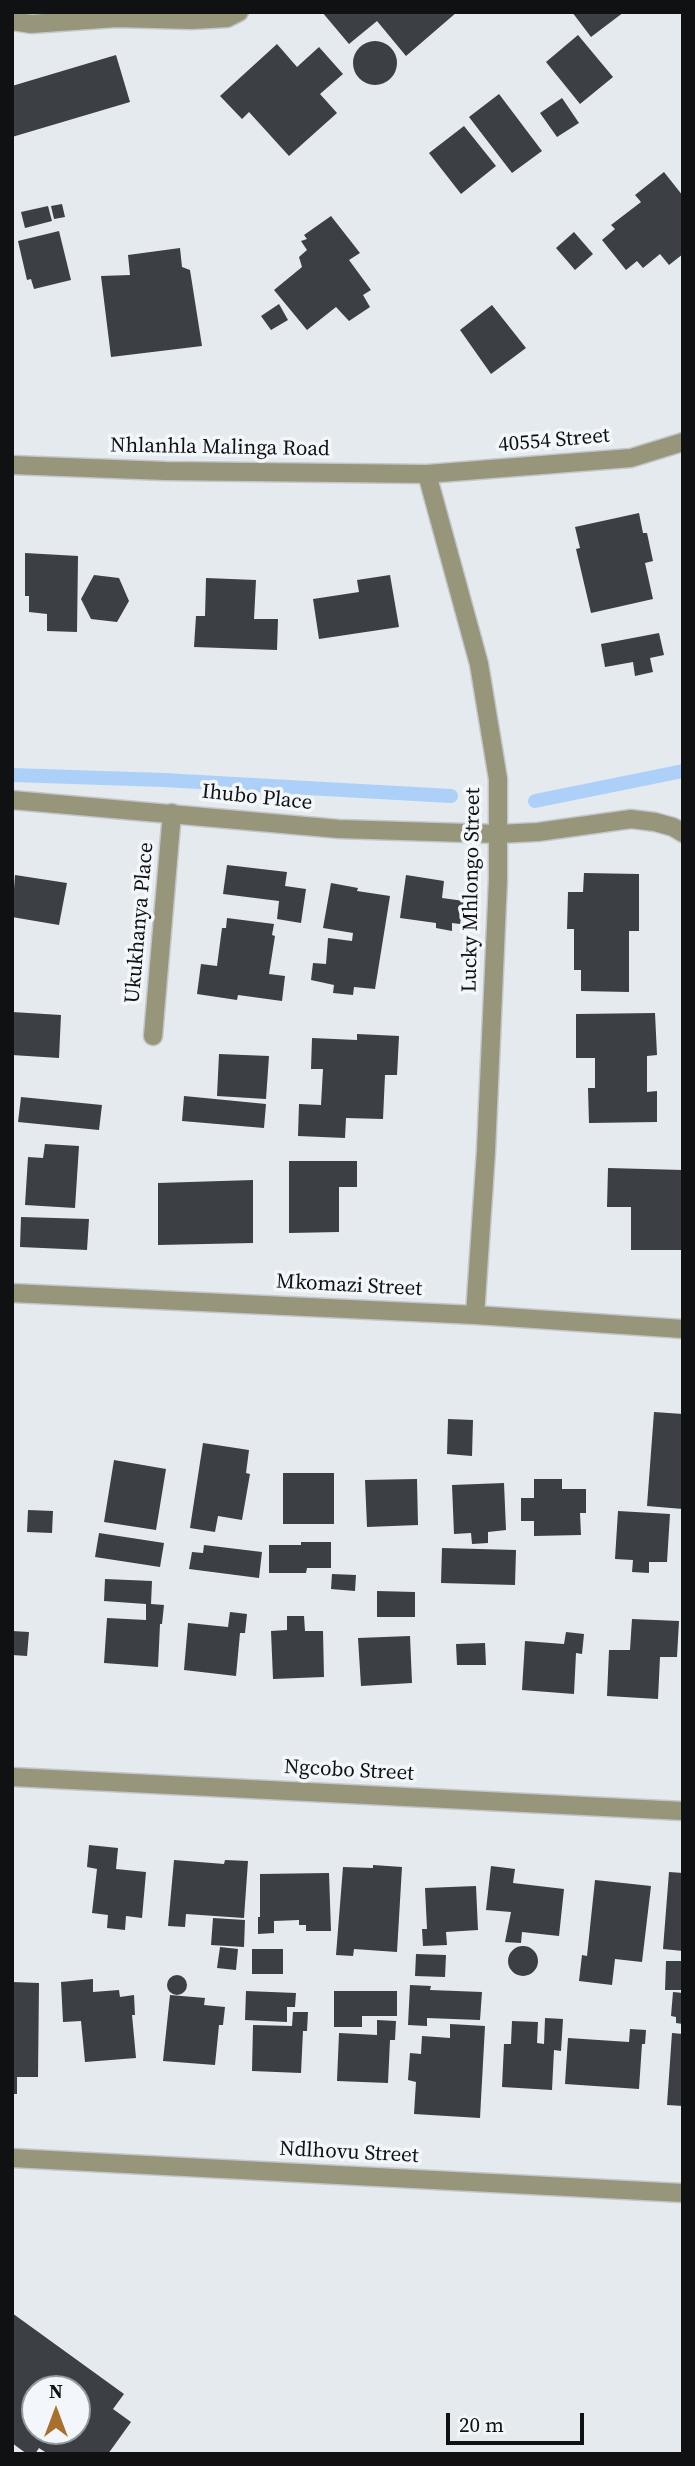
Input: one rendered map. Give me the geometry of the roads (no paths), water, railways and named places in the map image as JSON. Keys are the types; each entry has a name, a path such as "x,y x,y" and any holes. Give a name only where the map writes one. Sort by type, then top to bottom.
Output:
{"street":[{"path":"12,22 31,24 116,18 192,20 227,18 239,12"},
{"name":"40554 Street","path":"427,474 631,458 683,442"},
{"name":"Nhlanhla Malinga Road","path":"12,465 165,471 427,474"},
{"name":"Lucky Mhlongo Street","path":"427,474 479,664 498,779 498,880 486,1151 475,1315"},
{"name":"Ihubo Place","path":"12,800 339,829 498,834 538,832 631,819 655,822 683,833"},
{"name":"Ukukhanya Place","path":"153,1036 172,813"},
{"name":"Mkomazi Street","path":"12,1293 475,1315 683,1329"},
{"name":"Ngcobo Street","path":"12,1777 683,1811"},
{"name":"Ndlhovu Street","path":"12,2158 683,2193"}],"waterway":[{"path":"535,801 683,771"},
{"path":"12,775 164,780 451,796"}]}
